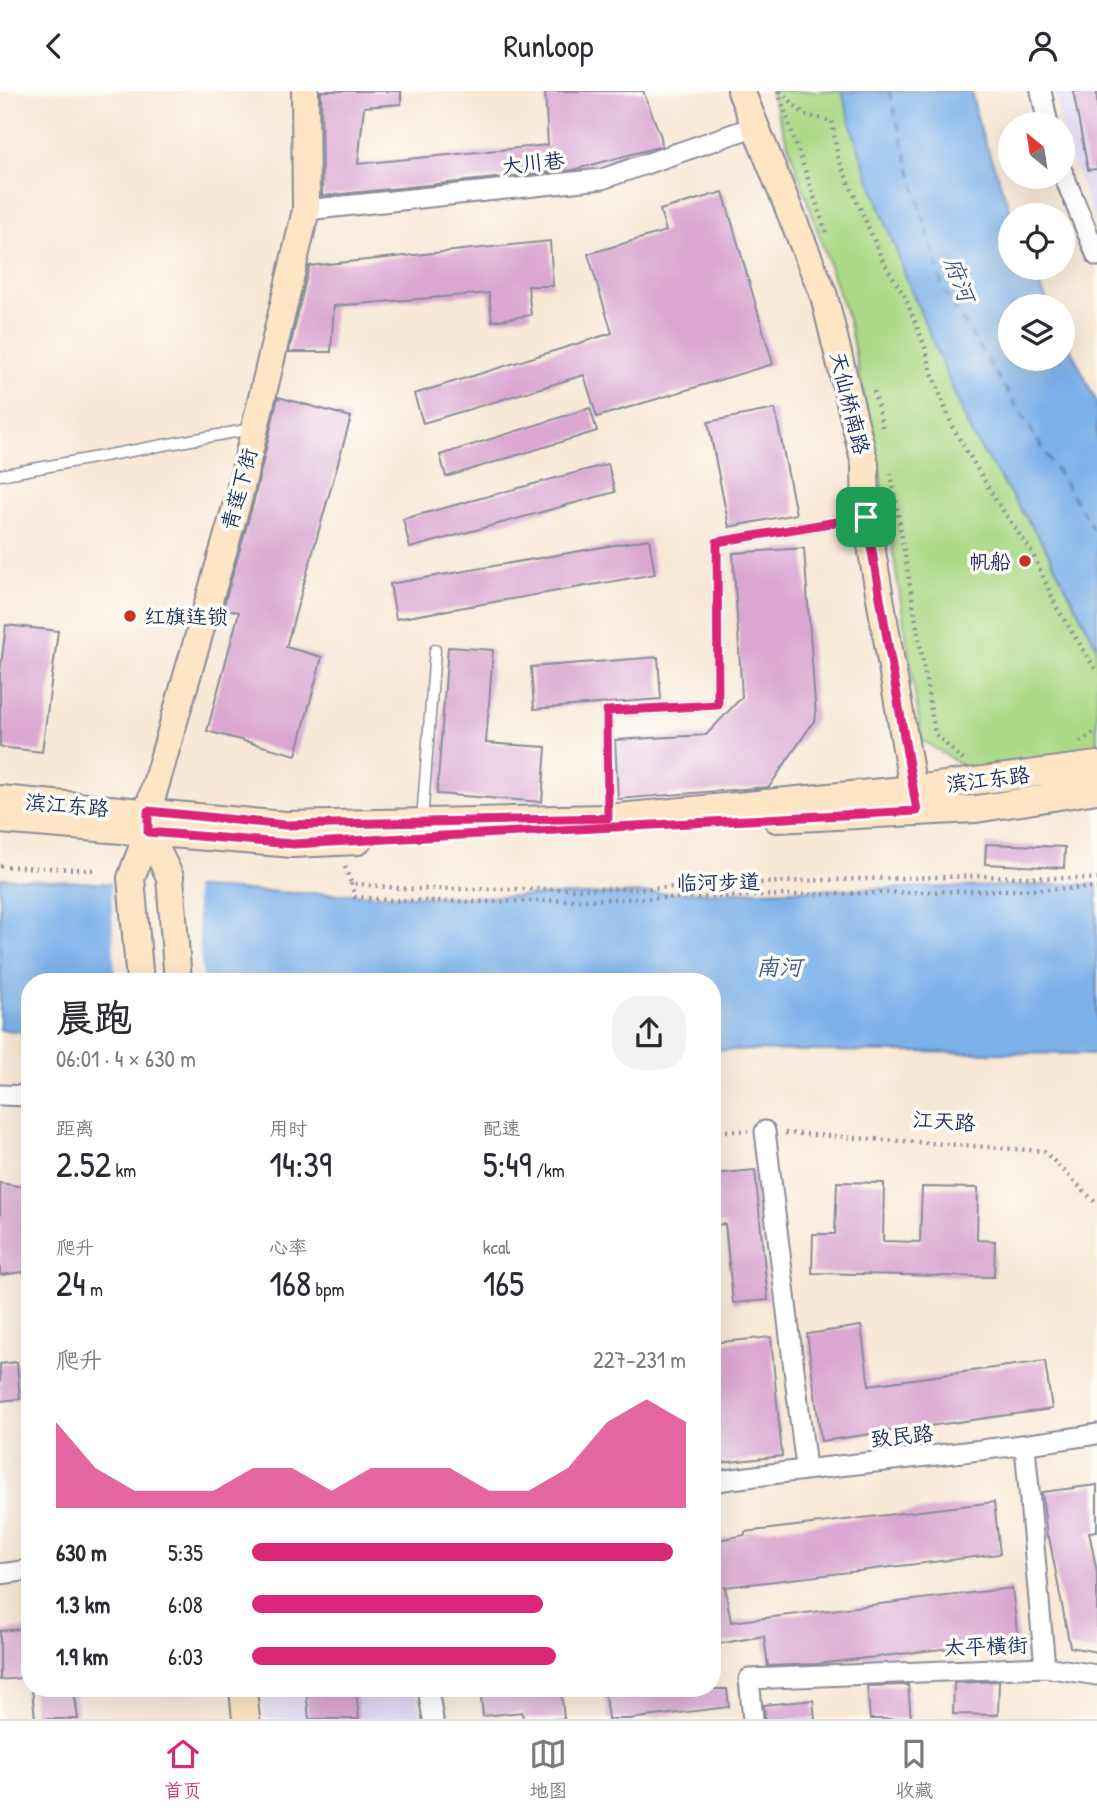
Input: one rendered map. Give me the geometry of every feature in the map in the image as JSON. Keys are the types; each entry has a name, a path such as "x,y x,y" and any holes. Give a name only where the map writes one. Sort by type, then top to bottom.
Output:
{"main road":[{"name":"青莲下街","path":"139,973 131,878 238,500 306,210 305,91"},
{"name":"天仙桥南路","path":"741,91 824,296 865,464 866,517 916,800"},
{"name":"滨江东路","path":"0,799 293,844 916,800 1097,765"},
{"name":"滨江东路","path":"0,820 285,825 422,824 608,818 916,800 976,809 1097,790"},
{"path":"148,821 170,877 177,973"},
{"path":"244,1697 246,1719"}],"street":[{"path":"1041,91 1045,112"},
{"name":"大川巷","path":"306,210 602,179 756,126"},
{"path":"1069,189 1097,256"},
{"path":"0,1095 21,1096"},
{"path":"765,1131 806,1468"},
{"name":"致民路","path":"721,1481 806,1468 1025,1446 1097,1434"},
{"name":"太平横街","path":"753,1719 749,1679 1045,1667 1025,1446"},
{"path":"0,1574 21,1571"},
{"path":"1045,1667 1097,1675"},
{"path":"429,1697 433,1719"}],"lane":[{"path":"0,475 255,429"},
{"path":"608,818 607,711 718,705 717,542 866,517"},
{"path":"422,824 435,650"}],"path":[{"path":"780,91 805,115 832,121 838,158 883,261 905,297 951,426 995,499 1033,554 1057,608 1097,671"},
{"path":"0,866 98,870"},
{"path":"345,867 351,883 407,889 632,889 954,876 1097,879"},
{"name":"临河步道","path":"351,883 355,897 490,902 1097,888"},
{"name":"江天路","path":"721,1131 765,1131 1044,1151 1097,1204"}],"shaded area":[{"path":"1055,91 1097,91 1097,225 1075,169 1075,112 1059,112"},
{"path":"262,1697 417,1697 421,1719 265,1719"}],"green space":[{"path":"770,91 842,91 856,142 907,280 972,435 1044,545 1097,647 1097,756 980,777 922,740 888,519 849,323"}],"water":[{"name":"府河","path":"842,91 971,91 979,125 998,177 998,189 1002,189 1008,203 998,203 998,280 1037,280 1044,294 998,294 998,371 1075,371 1075,358 1097,403 1097,647 1044,545 972,435 907,280 856,142"},
{"name":"南河","path":"0,878 297,893 463,897 1097,884 1097,1054 721,1050 721,973 21,973 21,1031 0,1030"}],"pier":[{"path":"111,881 194,885 202,973 115,973"}],"building":[{"path":"321,91 401,91 401,104 364,107 358,164 548,145 545,91 643,91 662,146 573,170 322,196"},
{"path":"1073,91 1097,91 1097,169 1088,170"},
{"path":"723,192 773,364 597,417 584,375 423,423 414,394 612,333 588,254 666,231 660,210"},
{"path":"550,241 553,286 528,286 531,315 492,321 489,293 334,306 331,352 289,352 309,266"},
{"path":"278,397 351,417 286,647 322,657 296,755 207,731 239,612 223,608 253,504"},
{"path":"590,408 597,431 446,477 440,455"},
{"path":"775,409 796,514 729,527 708,422"},
{"path":"608,464 615,492 410,548 403,519"},
{"path":"649,539 655,574 396,619 390,584"},
{"path":"804,548 816,718 769,787 618,799 615,740 706,735 742,697 733,553"},
{"path":"6,625 58,631 42,752 0,747 0,674"},
{"path":"448,647 493,650 486,743 546,747 542,802 437,794"},
{"path":"658,657 661,699 534,709 531,667"},
{"path":"986,844 1065,847 1064,868 985,864"},
{"path":"755,1170 768,1300 733,1303 725,1224 721,1224 721,1173"},
{"path":"837,1182 884,1183 883,1241 920,1242 922,1187 978,1188 977,1240 995,1241 994,1277 812,1273 813,1234 835,1234"},
{"path":"0,1183 21,1186 21,1272 0,1275"},
{"path":"861,1326 869,1385 1045,1361 1052,1409 821,1441 807,1334"},
{"path":"771,1337 782,1456 721,1463 721,1342"},
{"path":"17,1362 20,1399 0,1401 0,1364"},
{"path":"1097,1485 1097,1531 1089,1532 1097,1572 1097,1652 1070,1647 1047,1537 1042,1492"},
{"path":"994,1502 1000,1554 725,1587 731,1622 1012,1588 1018,1640 817,1664 768,1666 764,1636 721,1643 721,1539 745,1535 745,1532"},
{"path":"21,1629 21,1678 0,1680 0,1631"},
{"path":"999,1681 998,1715 953,1714 954,1683"},
{"path":"908,1685 911,1719 870,1719 867,1686"},
{"path":"721,1689 727,1689 729,1707 608,1719 605,1697 721,1697"},
{"path":"33,1697 75,1697 78,1719 35,1719"},
{"path":"307,1697 357,1697 359,1719 309,1719"},
{"path":"481,1697 562,1697 564,1719 523,1719 522,1712 483,1716"},
{"path":"813,1700 815,1719 765,1719 764,1705"}],"ferry route":[{"path":"889,91 943,289 1097,535"}],"place":[{"name":"帆船","path":"1025,561"},
{"name":"红旗连锁","path":"130,616"}],"route":[{"path":"866,517 917,811 293,844 148,832 148,811 285,825 608,818 607,711 718,705 717,542 866,517"}]}
